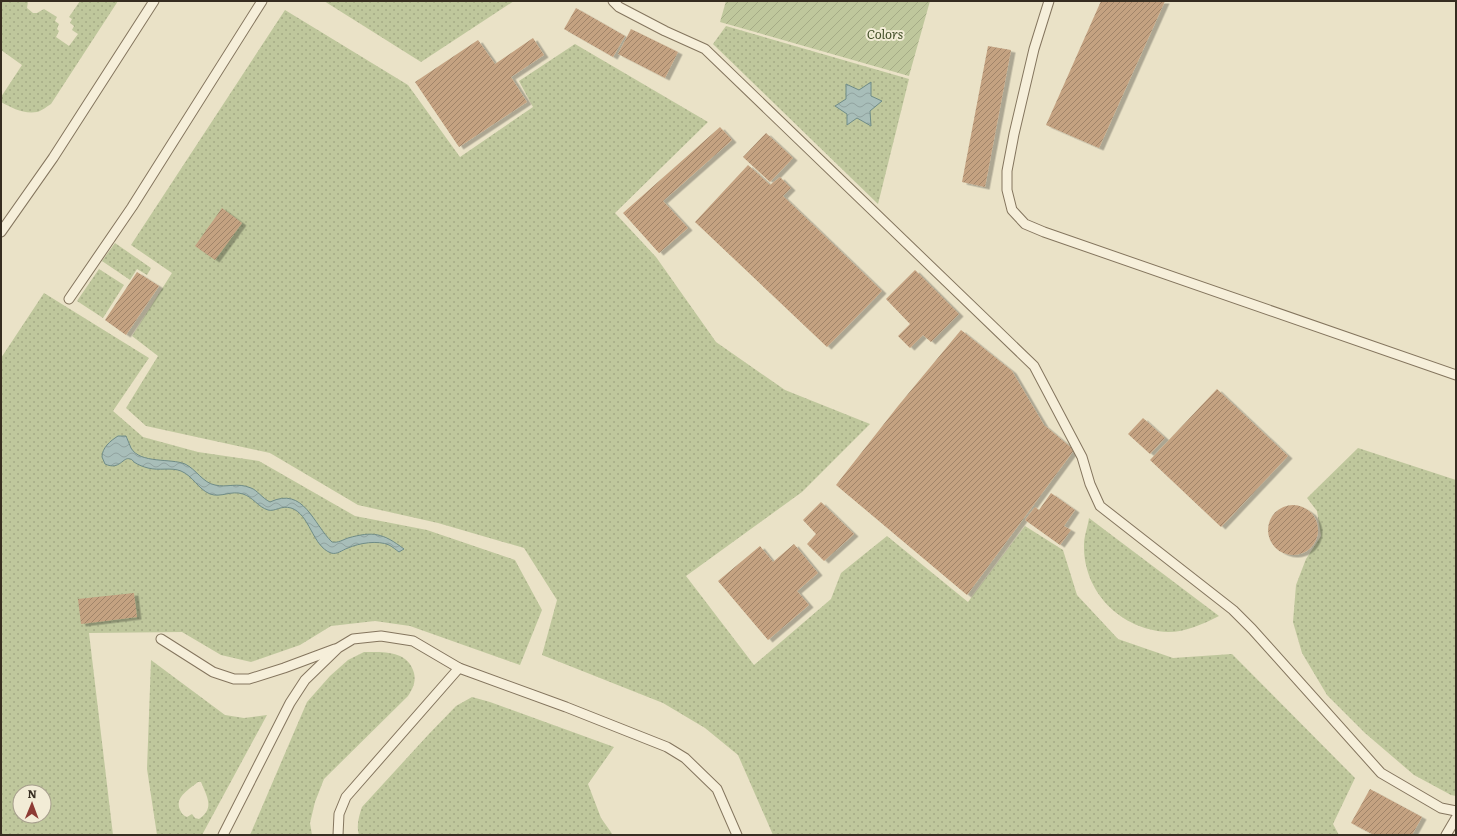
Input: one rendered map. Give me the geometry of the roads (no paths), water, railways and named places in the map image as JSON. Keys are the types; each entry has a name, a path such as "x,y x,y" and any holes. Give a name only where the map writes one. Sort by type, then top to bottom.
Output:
{"lane":[{"path":"1,232 53,158 154,1"},
{"path":"69,299 132,207 262,1"},
{"path":"613,1 619,7 705,50 880,216 1034,366 1082,457 1090,484 1100,506 1232,610 1252,629 1381,773 1440,808 1456,811"},
{"path":"1049,1 1034,49 1007,171 1007,190 1012,210 1025,224 1044,232 1456,375"},
{"path":"161,639 213,672 234,679 249,679 284,668 338,648 353,639 381,636 413,641 459,668 566,707 667,747 685,758 717,789 737,835"},
{"path":"223,835 290,703 305,680 338,648"},
{"path":"338,835 339,814 346,797 459,668"},
{"path":"1446,835 1456,818"}],"water":[{"path":"871,82 871,96 882,101 870,111 871,126 857,118 847,125 847,114 835,106 846,99 846,84 859,90"},
{"path":"118,436 126,436 135,453 148,459 185,464 211,484 219,486 246,486 253,489 270,502 282,498 291,499 300,503 307,509 332,542 339,542 348,538 371,534 384,537 404,549 399,552 385,543 374,542 358,545 337,553 331,553 319,544 303,517 291,508 284,507 268,510 261,507 250,497 239,493 218,495 210,494 181,471 148,468 137,464 131,459 125,460 114,466 105,464 102,457 103,451 109,442"}],"park label":[{"name":"Colors","path":"885,34"}]}
